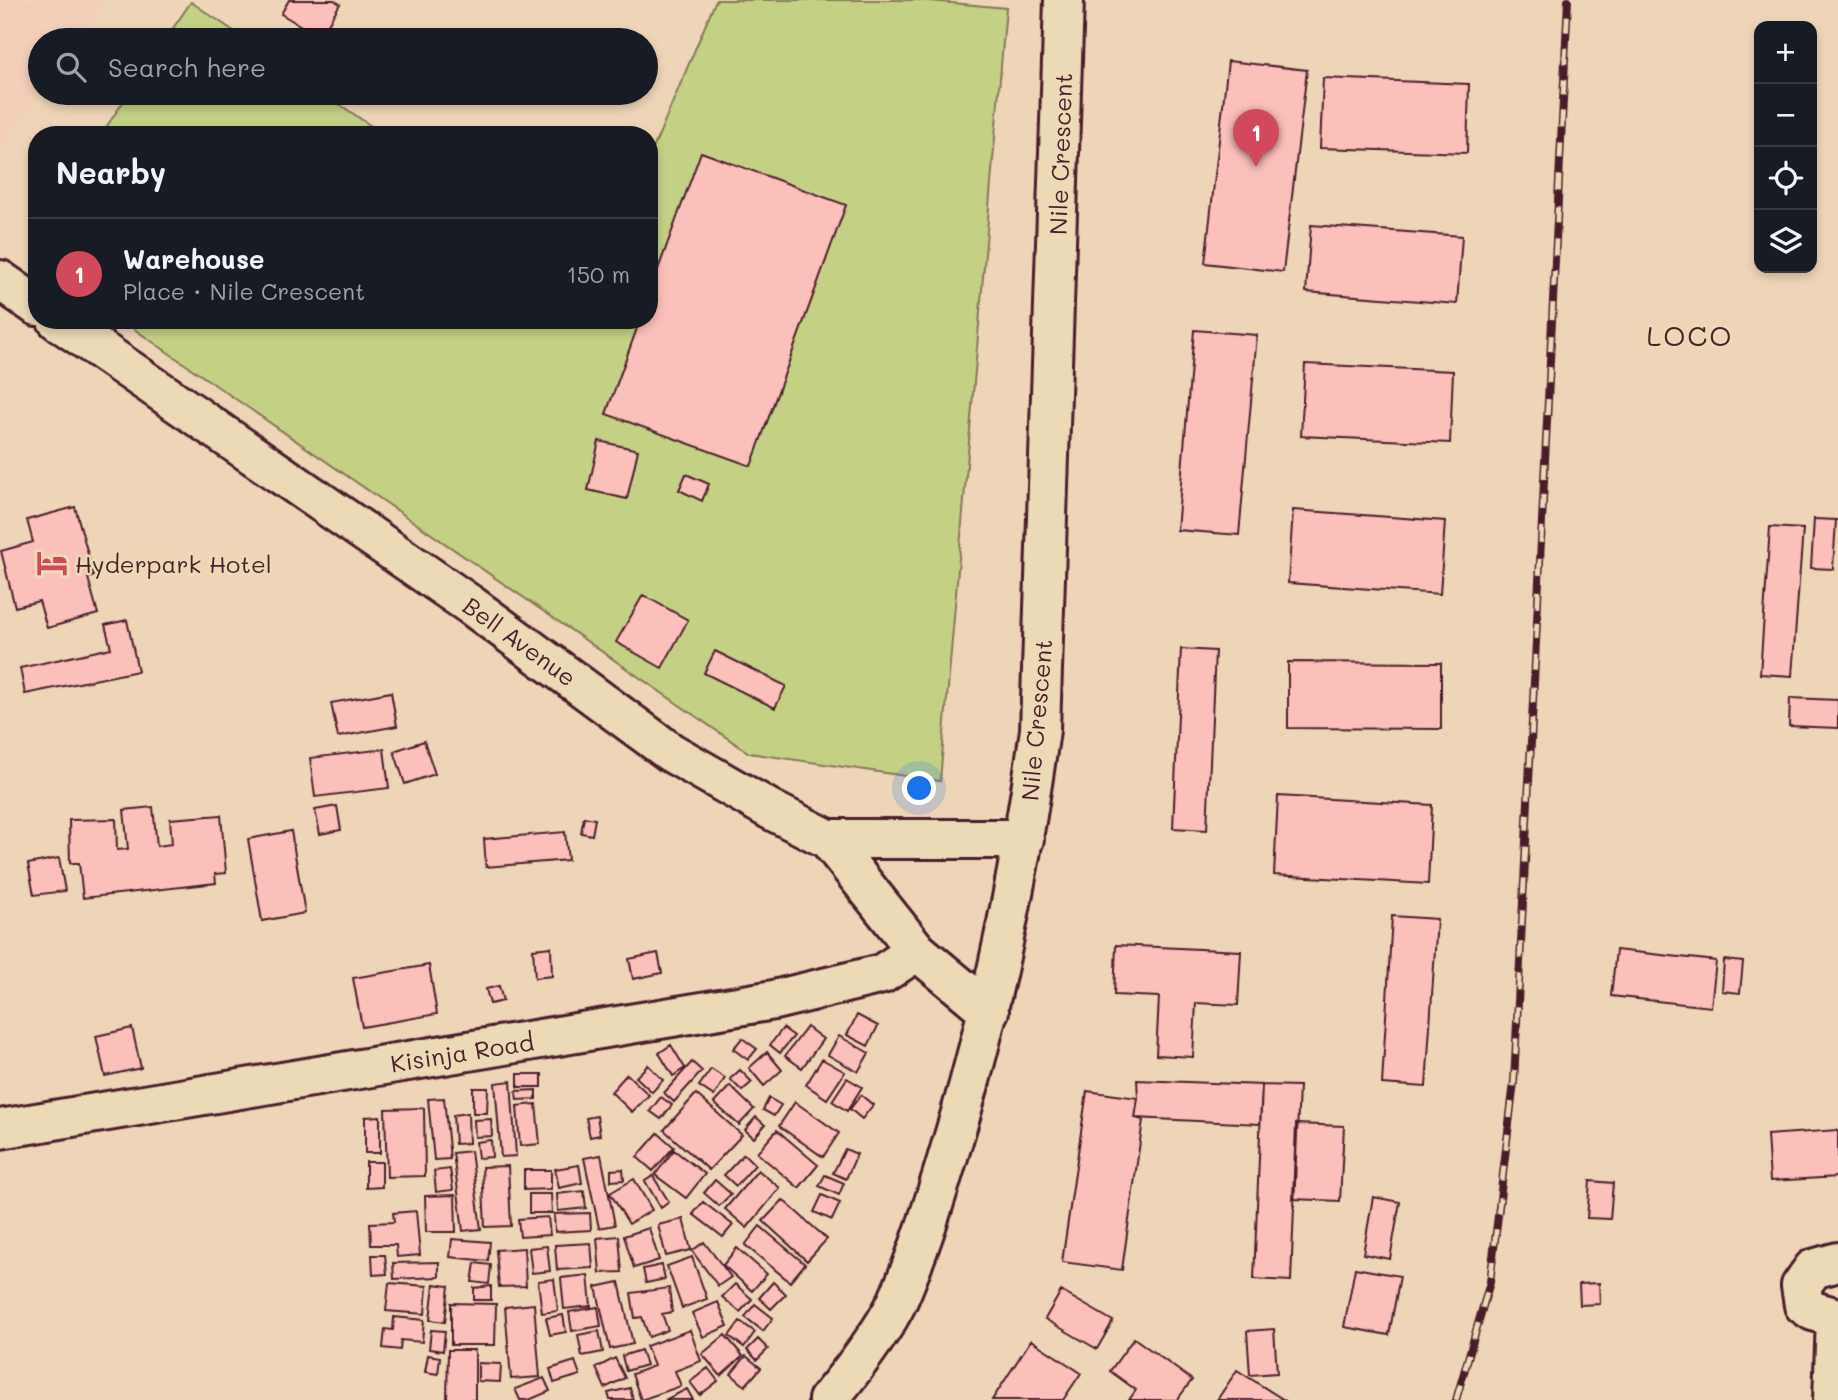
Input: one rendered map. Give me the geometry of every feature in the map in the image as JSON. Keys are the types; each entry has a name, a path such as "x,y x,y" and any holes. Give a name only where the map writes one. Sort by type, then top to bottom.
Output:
{"street":[{"name":"Nile Crescent","path":"828,1400 854,1368 897,1302 932,1210 968,1092 989,1011 1024,839 1041,730 1064,0"},
{"path":"0,280 28,300"},
{"name":"Bell Avenue","path":"70,329 472,606 670,752 771,810 828,839 1024,839"},
{"path":"828,839 917,951 989,1011"},
{"name":"Kisinja Road","path":"0,1129 774,1000 882,974 917,951"},
{"path":"1833,1400 1837,1318 1813,1311 1804,1305 1801,1286 1813,1269 1838,1262"}],"shaded area":[{"path":"0,0 107,0 87,28 28,28 28,105 31,105 0,149"}],"green space":[{"path":"716,0 919,0 1006,8 940,781 749,753 134,329 658,329 658,137"},
{"path":"191,2 229,28 173,28"},
{"path":"121,105 340,105 371,126 107,126"}],"building":[{"path":"289,0 334,0 340,4 325,28 305,28 281,14"},
{"path":"1228,61 1307,70 1283,272 1205,263"},
{"path":"1323,78 1469,84 1467,153 1320,148"},
{"path":"701,152 846,205 751,466 606,414 637,329 658,329 658,269"},
{"path":"1311,225 1462,236 1457,304 1306,292"},
{"path":"1194,330 1257,335 1239,535 1177,530"},
{"path":"1305,364 1453,371 1450,443 1301,436"},
{"path":"599,441 638,450 627,499 588,490"},
{"path":"686,474 709,484 702,501 679,490"},
{"path":"75,507 94,576 88,578 98,614 47,628 39,601 15,607 1,551 33,542 27,520"},
{"path":"1293,510 1445,521 1440,594 1288,583"},
{"path":"1814,519 1836,520 1833,569 1811,568"},
{"path":"1770,527 1803,529 1792,676 1760,674"},
{"path":"643,595 688,620 662,668 616,642"},
{"path":"127,620 138,671 25,694 20,668 111,648 105,625"},
{"path":"1181,649 1215,651 1207,830 1173,828"},
{"path":"715,651 786,686 775,708 704,673"},
{"path":"1288,662 1441,663 1441,729 1288,728"},
{"path":"391,692 397,726 338,737 331,703"},
{"path":"1790,698 1838,700 1838,728 1789,726"},
{"path":"424,741 435,774 405,784 394,751"},
{"path":"384,749 389,788 315,797 310,758"},
{"path":"1278,796 1432,805 1428,884 1274,875"},
{"path":"337,806 341,830 320,834 315,810"},
{"path":"153,807 157,846 172,844 170,819 221,815 226,873 215,874 216,883 83,898 79,863 70,863 69,820 116,819 117,850 128,849 124,810"},
{"path":"584,817 595,819 592,835 581,833"},
{"path":"291,831 305,913 262,921 248,839"},
{"path":"565,832 568,860 486,867 484,839"},
{"path":"59,858 65,891 34,895 28,864"},
{"path":"1392,916 1437,919 1426,1087 1382,1084"},
{"path":"1116,945 1241,951 1238,1005 1196,1003 1193,1057 1156,1055 1159,997 1114,995"},
{"path":"551,947 552,976 535,978 533,949"},
{"path":"1616,950 1716,961 1711,1007 1611,996"},
{"path":"658,953 662,973 633,979 629,959"},
{"path":"1724,960 1743,962 1740,993 1722,991"},
{"path":"429,965 437,1014 362,1027 353,978"},
{"path":"499,986 503,1001 490,1004 486,989"},
{"path":"857,1015 878,1026 868,1046 847,1035"},
{"path":"807,1027 823,1039 802,1068 785,1056"},
{"path":"132,1028 141,1068 105,1076 96,1036"},
{"path":"783,1028 794,1036 780,1053 770,1045"},
{"path":"839,1036 869,1053 858,1072 828,1055"},
{"path":"742,1038 757,1049 748,1060 733,1049"},
{"path":"671,1045 685,1068 673,1076 659,1053"},
{"path":"767,1052 782,1070 764,1086 749,1068"},
{"path":"822,1059 845,1072 827,1099 806,1085"},
{"path":"692,1062 702,1071 674,1102 664,1093"},
{"path":"648,1065 663,1080 652,1092 636,1077"},
{"path":"711,1069 725,1078 714,1096 699,1086"},
{"path":"740,1070 752,1082 742,1091 730,1079"},
{"path":"518,1074 542,1074 542,1087 518,1087"},
{"path":"627,1074 649,1095 632,1112 611,1092"},
{"path":"847,1078 862,1087 847,1111 832,1101"},
{"path":"1137,1080 1262,1085 1260,1124 1135,1118"},
{"path":"511,1081 516,1156 501,1157 495,1083"},
{"path":"1262,1085 1299,1086 1291,1281 1254,1279"},
{"path":"730,1086 754,1109 739,1125 714,1103"},
{"path":"473,1088 488,1088 487,1113 473,1113"},
{"path":"536,1090 536,1099 517,1100 516,1091"},
{"path":"1087,1091 1138,1098 1135,1118 1143,1120 1122,1270 1062,1262"},
{"path":"696,1094 742,1135 709,1170 664,1130"},
{"path":"861,1095 873,1105 862,1119 850,1109"},
{"path":"661,1097 672,1105 661,1119 650,1111"},
{"path":"444,1098 450,1159 434,1160 428,1099"},
{"path":"769,1098 781,1105 774,1116 763,1110"},
{"path":"795,1102 839,1133 823,1157 779,1126"},
{"path":"536,1104 540,1144 520,1146 517,1106"},
{"path":"424,1108 425,1176 387,1177 385,1109"},
{"path":"468,1113 469,1143 455,1144 453,1115"},
{"path":"380,1116 380,1153 365,1153 365,1117"},
{"path":"597,1116 600,1135 590,1137 586,1118"},
{"path":"756,1117 765,1125 754,1138 745,1130"},
{"path":"491,1119 492,1136 475,1137 474,1120"},
{"path":"1296,1124 1344,1126 1340,1201 1293,1199"},
{"path":"777,1130 818,1165 799,1188 757,1153"},
{"path":"1838,1130 1838,1177 1770,1181 1767,1135"},
{"path":"658,1133 674,1147 653,1171 637,1157"},
{"path":"491,1140 492,1157 478,1158 476,1142"},
{"path":"845,1149 857,1154 846,1179 833,1173"},
{"path":"674,1150 705,1174 686,1198 655,1175"},
{"path":"471,1151 481,1229 463,1231 453,1153"},
{"path":"744,1154 755,1165 736,1186 724,1175"},
{"path":"601,1155 615,1225 599,1228 584,1158"},
{"path":"366,1162 382,1162 382,1187 366,1188"},
{"path":"579,1165 582,1183 559,1188 555,1169"},
{"path":"508,1166 511,1226 485,1227 482,1167"},
{"path":"450,1169 453,1190 436,1192 434,1171"},
{"path":"623,1169 624,1180 611,1181 611,1170"},
{"path":"524,1170 551,1170 551,1189 524,1190"},
{"path":"758,1170 780,1188 747,1228 725,1209"},
{"path":"825,1175 844,1183 839,1195 819,1186"},
{"path":"653,1176 669,1202 661,1208 645,1181"},
{"path":"634,1179 652,1210 629,1224 610,1193"},
{"path":"715,1180 731,1194 719,1206 704,1193"},
{"path":"1590,1181 1613,1183 1610,1219 1587,1218"},
{"path":"584,1191 586,1208 558,1211 557,1194"},
{"path":"529,1194 551,1194 552,1213 529,1213"},
{"path":"455,1195 456,1232 426,1232 425,1196"},
{"path":"822,1195 840,1203 832,1220 814,1212"},
{"path":"1373,1197 1400,1202 1390,1259 1363,1254"},
{"path":"783,1200 827,1239 807,1261 763,1221"},
{"path":"703,1202 733,1225 723,1237 693,1214"},
{"path":"416,1211 420,1255 397,1257 396,1245 371,1245 370,1223 394,1222 393,1213"},
{"path":"590,1213 591,1230 555,1232 554,1214"},
{"path":"548,1217 550,1235 520,1237 518,1219"},
{"path":"683,1219 691,1250 666,1256 658,1225"},
{"path":"760,1226 805,1264 790,1282 745,1245"},
{"path":"649,1228 659,1260 634,1268 624,1236"},
{"path":"619,1236 622,1272 600,1273 597,1238"},
{"path":"452,1239 490,1242 488,1261 450,1257"},
{"path":"704,1242 731,1277 718,1286 692,1251"},
{"path":"591,1243 593,1268 557,1270 555,1245"},
{"path":"547,1246 550,1271 532,1273 529,1248"},
{"path":"524,1248 526,1286 499,1287 496,1250"},
{"path":"737,1248 767,1274 752,1291 723,1265"},
{"path":"372,1255 385,1255 387,1274 373,1275"},
{"path":"692,1257 707,1299 682,1308 667,1266"},
{"path":"439,1262 439,1277 394,1279 393,1263"},
{"path":"475,1263 491,1265 489,1284 472,1282"},
{"path":"662,1265 665,1279 646,1283 643,1269"},
{"path":"1355,1268 1400,1276 1389,1335 1344,1327"},
{"path":"588,1275 591,1306 564,1309 561,1278"},
{"path":"554,1279 558,1311 542,1313 538,1281"},
{"path":"619,1282 633,1344 610,1349 596,1287"},
{"path":"773,1282 786,1294 771,1309 759,1298"},
{"path":"389,1283 427,1286 425,1314 386,1311"},
{"path":"1599,1283 1600,1304 1580,1305 1579,1284"},
{"path":"434,1284 449,1286 445,1322 430,1320"},
{"path":"735,1284 752,1299 740,1312 722,1297"},
{"path":"491,1286 491,1300 474,1300 474,1288"},
{"path":"669,1288 672,1312 662,1314 668,1330 649,1337 642,1317 635,1318 631,1293"},
{"path":"1061,1291 1113,1321 1097,1349 1045,1319"},
{"path":"718,1302 728,1326 703,1337 692,1313"},
{"path":"451,1303 496,1304 495,1345 451,1345"},
{"path":"534,1304 540,1377 511,1379 505,1307"},
{"path":"755,1304 773,1318 763,1331 745,1317"},
{"path":"598,1307 601,1326 572,1331 569,1312"},
{"path":"563,1315 566,1332 550,1335 546,1318"},
{"path":"394,1317 424,1320 422,1342 401,1340 400,1350 383,1348 385,1329 393,1330"},
{"path":"740,1321 755,1332 744,1347 729,1336"},
{"path":"1274,1329 1277,1373 1250,1375 1247,1331"},
{"path":"431,1330 445,1331 443,1351 429,1349"},
{"path":"690,1330 701,1361 675,1371 681,1386 641,1400 632,1374 654,1366 646,1346"},
{"path":"599,1331 603,1352 582,1356 578,1335"},
{"path":"725,1335 743,1356 721,1376 702,1354"},
{"path":"1134,1338 1192,1380 1177,1400 1129,1400 1136,1390 1110,1371"},
{"path":"758,1339 768,1349 757,1360 747,1350"},
{"path":"1031,1340 1081,1373 1063,1400 992,1400"},
{"path":"448,1350 475,1350 475,1400 447,1400"},
{"path":"641,1350 646,1365 626,1371 622,1356"},
{"path":"428,1355 440,1357 438,1374 425,1372"},
{"path":"746,1356 761,1368 745,1386 731,1374"},
{"path":"615,1358 625,1378 605,1388 596,1368"},
{"path":"575,1361 580,1375 554,1383 550,1369"},
{"path":"478,1363 501,1364 500,1382 478,1381"},
{"path":"708,1368 718,1381 700,1395 690,1382"},
{"path":"1237,1370 1284,1400 1217,1400"},
{"path":"544,1378 550,1391 529,1400 520,1400 515,1389"},
{"path":"630,1388 633,1400 610,1400 608,1393"},
{"path":"687,1389 693,1400 665,1400"}],"railway":[{"path":"1456,1400 1490,1282 1514,1082 1568,0"}],"place":[{"name":"Warehouse","path":"1256,167"},
{"name":"Hyderpark Hotel","path":"52,563"}],"district":[{"name":"LOCO","path":"1690,335"}]}
